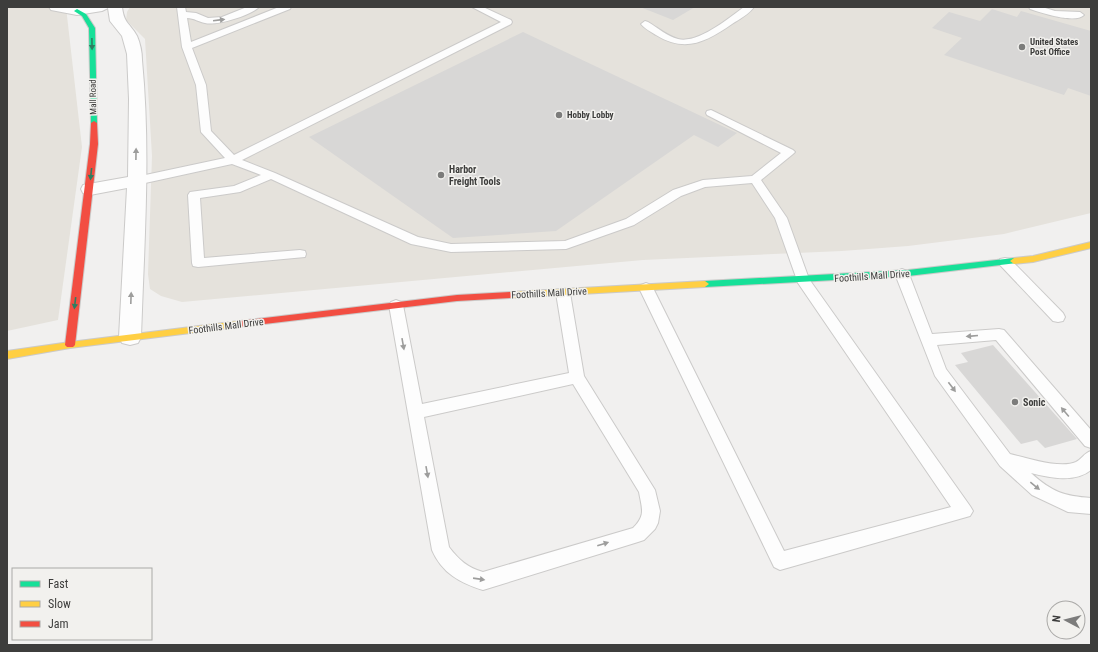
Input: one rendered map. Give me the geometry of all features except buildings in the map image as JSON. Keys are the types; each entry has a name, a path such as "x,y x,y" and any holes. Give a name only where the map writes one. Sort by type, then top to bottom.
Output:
{"main road":[{"name":"Mall Road","path":"70,345 90,189 94,144 92,28 84,15 77,11"},
{"name":"Foothills Mall Drive","path":"7,355 130,337 457,298 902,274 1033,259 1091,244"}],"street":[{"path":"56,7 77,11 102,7"},
{"path":"115,7 117,23 130,37 135,63 137,113 136,181 130,337"},
{"path":"90,189 136,181"}],"lane":[{"path":"255,7 223,20 207,21 181,11 187,48 201,85 206,132 233,160 271,175 415,241 451,248 566,245 630,222 677,193 703,184 755,179 789,152 711,113"},
{"path":"187,48 287,7"},
{"path":"136,181 233,160 508,22 476,7"},
{"path":"644,24 676,41 690,43 725,26 750,7"},
{"path":"1033,7 1054,14 1080,15"},
{"path":"271,175 236,189 194,195 198,263 300,254"},
{"path":"646,288 780,560 964,511 803,280 781,218 755,179"},
{"path":"1005,262 1058,317"},
{"path":"902,274 940,372 1006,460 1038,490 1068,504 1091,506"},
{"path":"396,305 441,550 452,566 466,577 482,581 638,534 649,523 651,511 647,490 577,377 563,293"},
{"path":"930,347 999,334 1090,444"},
{"path":"416,412 577,377"},
{"path":"1006,460 1038,468 1062,471 1082,467 1091,458"}],"shaded area":[{"path":"7,7 66,7 82,147 58,320 7,331"},
{"path":"130,7 1091,7 1091,213 1004,234 908,246 842,251 643,260 182,302 161,296 150,289 148,274 152,156 145,39 126,20 127,12"}],"traffic: fast":[{"path":"77,11 84,15 92,28 94,123"},
{"path":"705,284 908,273 1014,261"}],"traffic: slow":[{"path":"1014,261 1033,259 1091,245"},
{"path":"510,295 705,284"},
{"path":"7,355 70,345 239,324"}],"traffic: jam":[{"path":"70,345 94,144 94,123"},
{"path":"239,324 457,298 510,295"}],"place":[{"name":"United States Post Office","path":"1022,47"},
{"name":"Hobby Lobby","path":"559,115"},
{"name":"Harbor Freight Tools","path":"441,175"},
{"name":"Sonic","path":"1015,402"}]}
